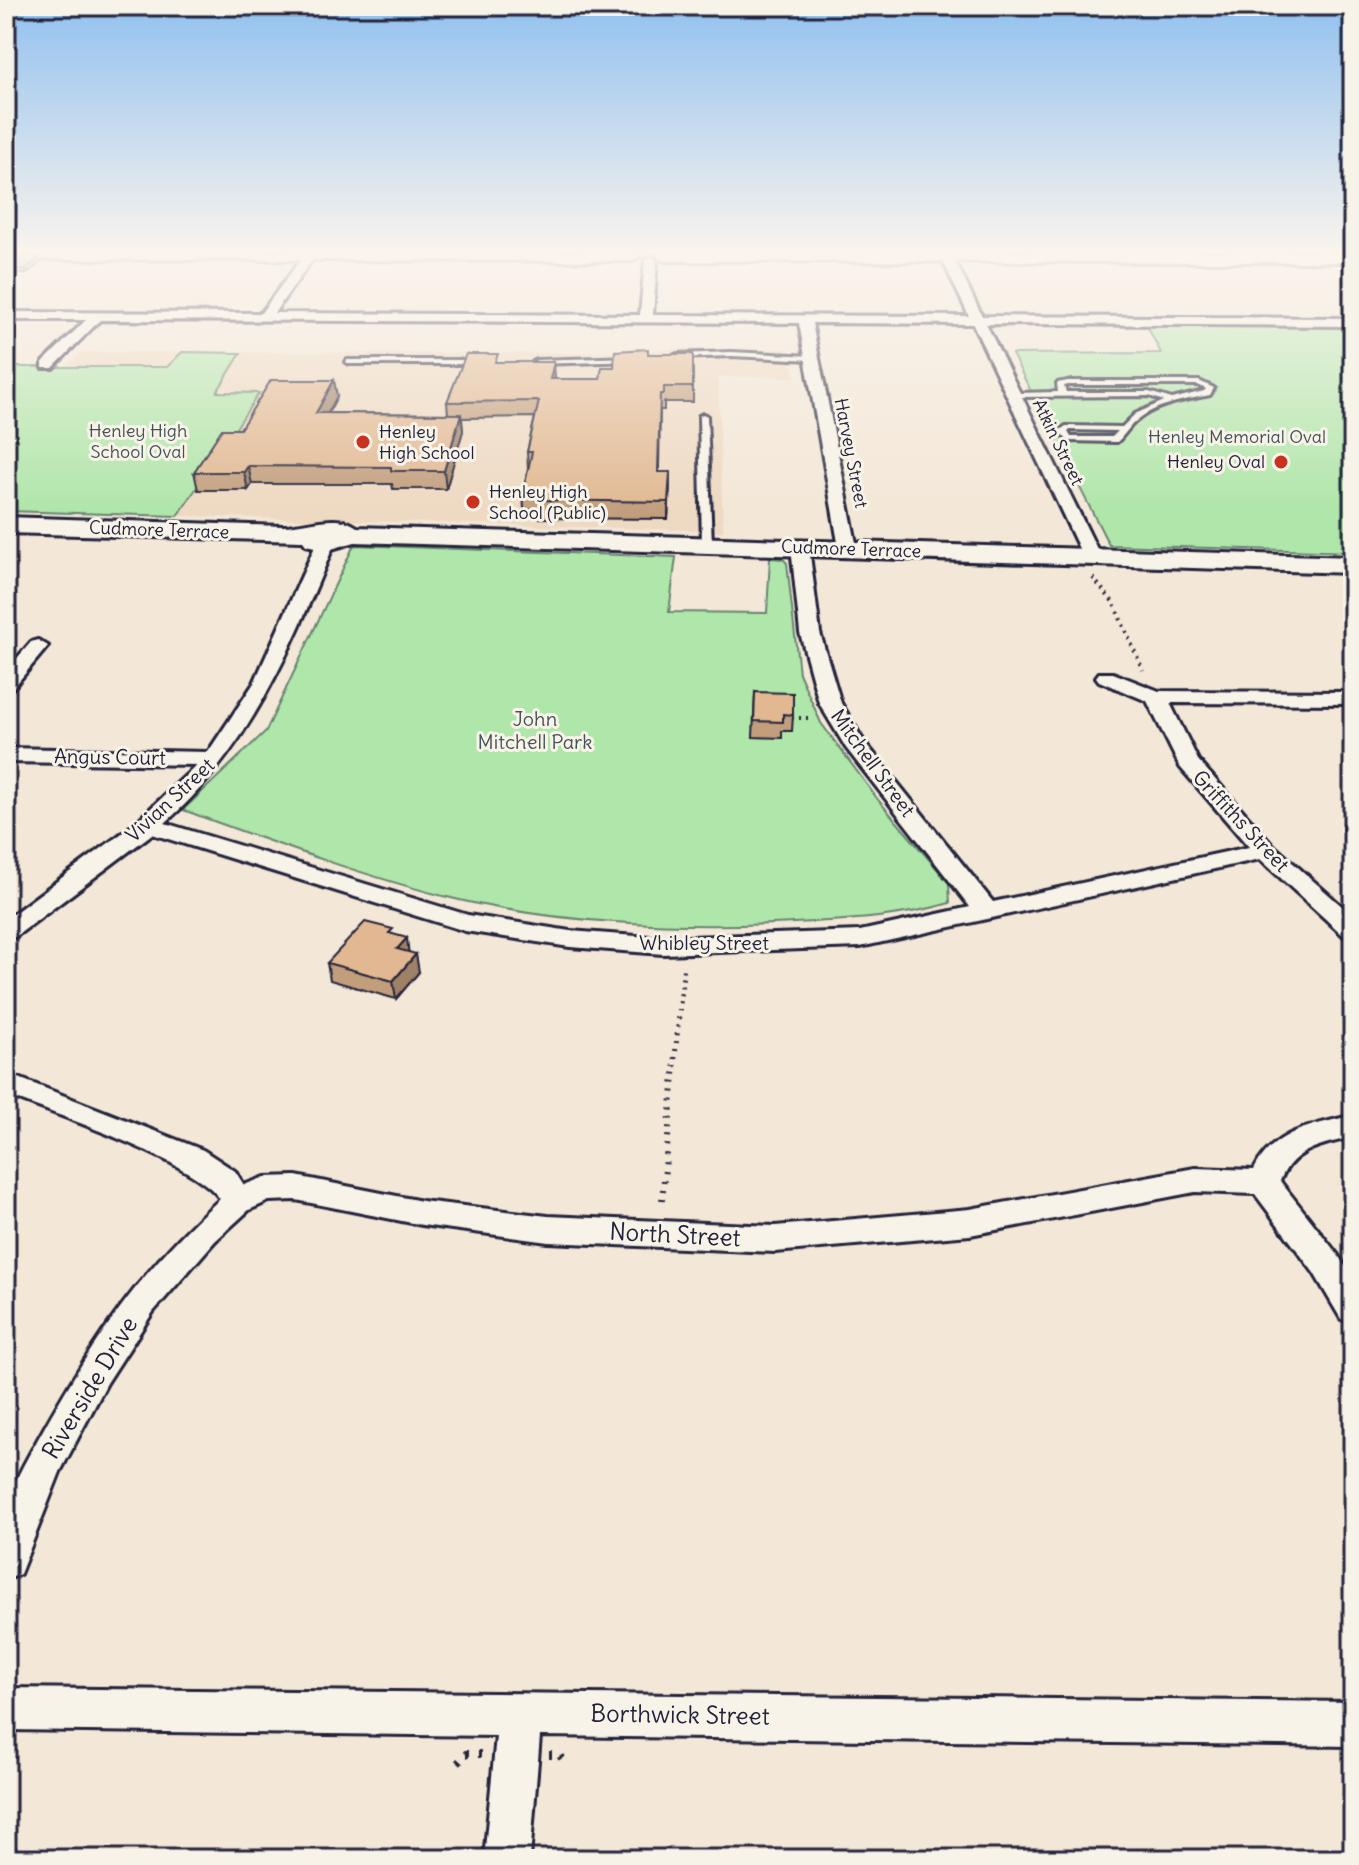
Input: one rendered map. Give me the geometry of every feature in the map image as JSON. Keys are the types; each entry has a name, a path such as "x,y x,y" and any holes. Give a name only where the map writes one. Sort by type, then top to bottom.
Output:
{"street":[{"path":"48,365 74,339"},
{"name":"Harvey Street","path":"809,339 848,548"},
{"name":"Atkin Street","path":"987,339 1092,557"},
{"name":"Cudmore Terrace","path":"6,525 1353,565"},
{"name":"Vivian Street","path":"6,931 148,825 215,759 262,689 329,536"},
{"name":"Mitchell Street","path":"800,547 810,633 830,703 854,743 987,911"},
{"path":"6,684 38,646"},
{"path":"1106,677 1156,697 1353,698"},
{"name":"Griffiths Street","path":"1156,697 1188,762 1265,851 1353,930"},
{"name":"Angus Court","path":"6,755 215,759"},
{"name":"Whibley Street","path":"148,825 465,923 570,939 717,946 860,939 1265,851"},
{"path":"6,1083 192,1158 224,1179 238,1201"},
{"path":"1353,1126 1286,1146 1270,1162 1264,1183 1326,1264 1353,1309"},
{"name":"North Street","path":"238,1201 265,1189 296,1188 422,1213 548,1229 775,1239 970,1222 1195,1180 1264,1183"},
{"name":"Riverside Drive","path":"6,1561 43,1466 94,1372 141,1302 204,1232 238,1201"},
{"name":"Borthwick Street","path":"6,1709 1353,1724"},
{"path":"507,1859 520,1713"}],"lane":[{"path":"669,356 731,354 812,358"},
{"path":"521,362 643,358"},
{"path":"350,362 490,362"},
{"path":"1063,395 1060,385 1068,383 1199,383 1210,388 1207,393 1147,410 1130,421 1124,429 1114,440 1068,439 1063,431 1069,428 1124,429"},
{"path":"1014,395 1149,394 1172,401"},
{"path":"703,416 707,544"}],"path":[{"path":"1092,557 1086,569 1113,602 1156,697"},
{"path":"792,718 815,718 810,705"},
{"path":"662,1200 684,963"}],"shaded area":[{"name":"Henley High School","path":"790,349 795,377 718,377 723,531 6,511 6,367 65,367 81,352 574,353"}],"green space":[{"name":"Henley Memorial Oval","path":"1154,339 1353,339 1353,552 1109,545 1012,354 1161,353"},
{"name":"Henley High School Oval","path":"182,352 241,353 217,392 259,393 178,516 6,511 6,367 167,367"},
{"name":"John Mitchell Park","path":"354,545 676,557 669,612 767,613 770,558 783,559 787,563 799,673 821,723 879,801 949,883 950,903 892,915 752,925 618,922 528,913 410,887 183,810 266,731"}],"building":[{"path":"648,349 648,354 693,354 693,387 664,387 664,394 660,394 658,472 670,472 668,502 536,500 538,492 523,492 532,452 527,452 539,401 447,402 466,354 498,354 495,362 554,362 550,379 600,379 602,367 614,367 615,351"},
{"path":"271,380 334,380 316,413 461,414 444,471 391,471 391,467 248,466 244,472 194,472 222,429 240,429"},
{"path":"755,692 793,693 793,715 783,714 783,722 754,721"},
{"path":"365,922 393,929 389,933 407,938 397,949 416,954 393,981 327,963"}],"place":[{"name":"Henley High School","path":"363,442"},
{"name":"Henley Oval","path":"1281,462"},
{"name":"Henley High School (Public)","path":"473,502"}]}
